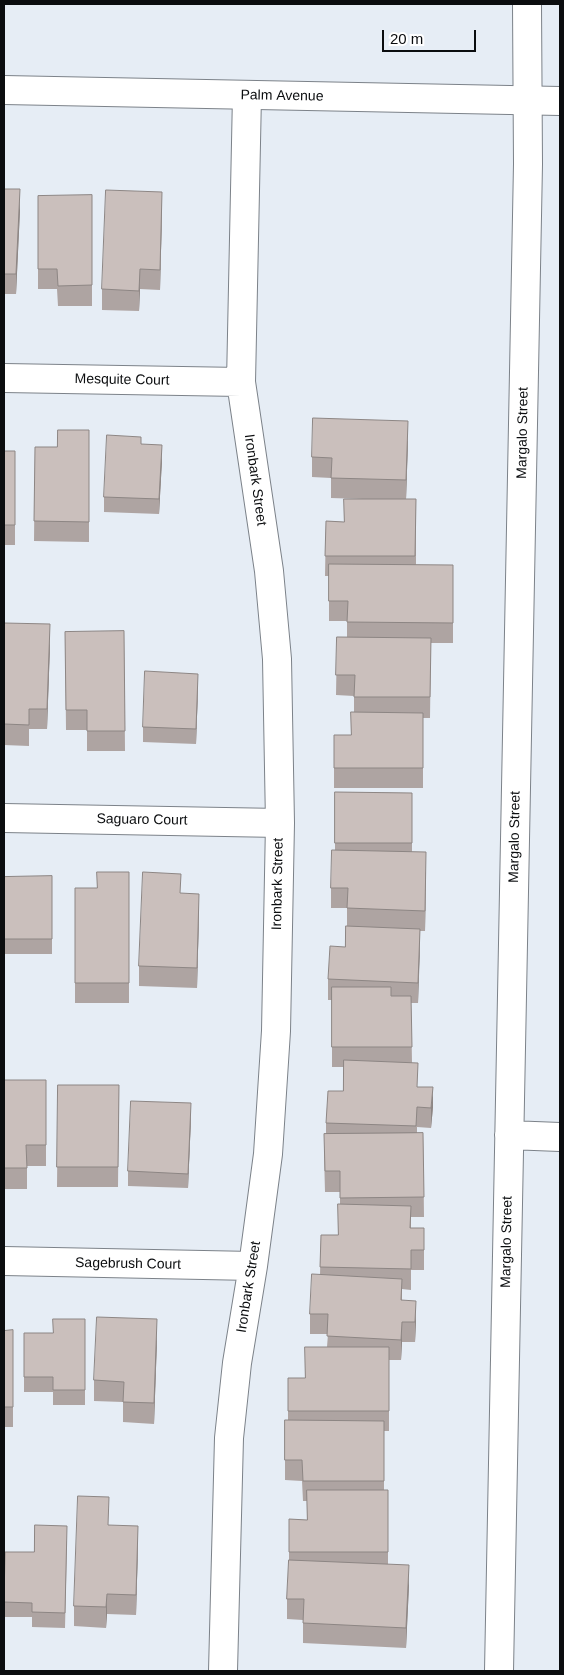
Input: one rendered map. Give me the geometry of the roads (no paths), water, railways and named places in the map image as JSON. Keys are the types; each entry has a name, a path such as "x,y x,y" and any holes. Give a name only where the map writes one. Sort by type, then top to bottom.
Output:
{"street":[{"name":"Margalo Street","path":"499,1671 528,174 527,4"},
{"name":"Palm Avenue","path":"4,90 560,100"},
{"name":"Ironbark Street","path":"223,1671 229,1438 237,1363 268,1154 276,1031 280,823 277,659 269,571 241,382 247,95"},
{"name":"Mesquite Court","path":"4,378 241,382"},
{"name":"Saguaro Court","path":"4,818 280,823"},
{"path":"509,1135 560,1137"},
{"name":"Sagebrush Court","path":"4,1262 252,1266"}]}
